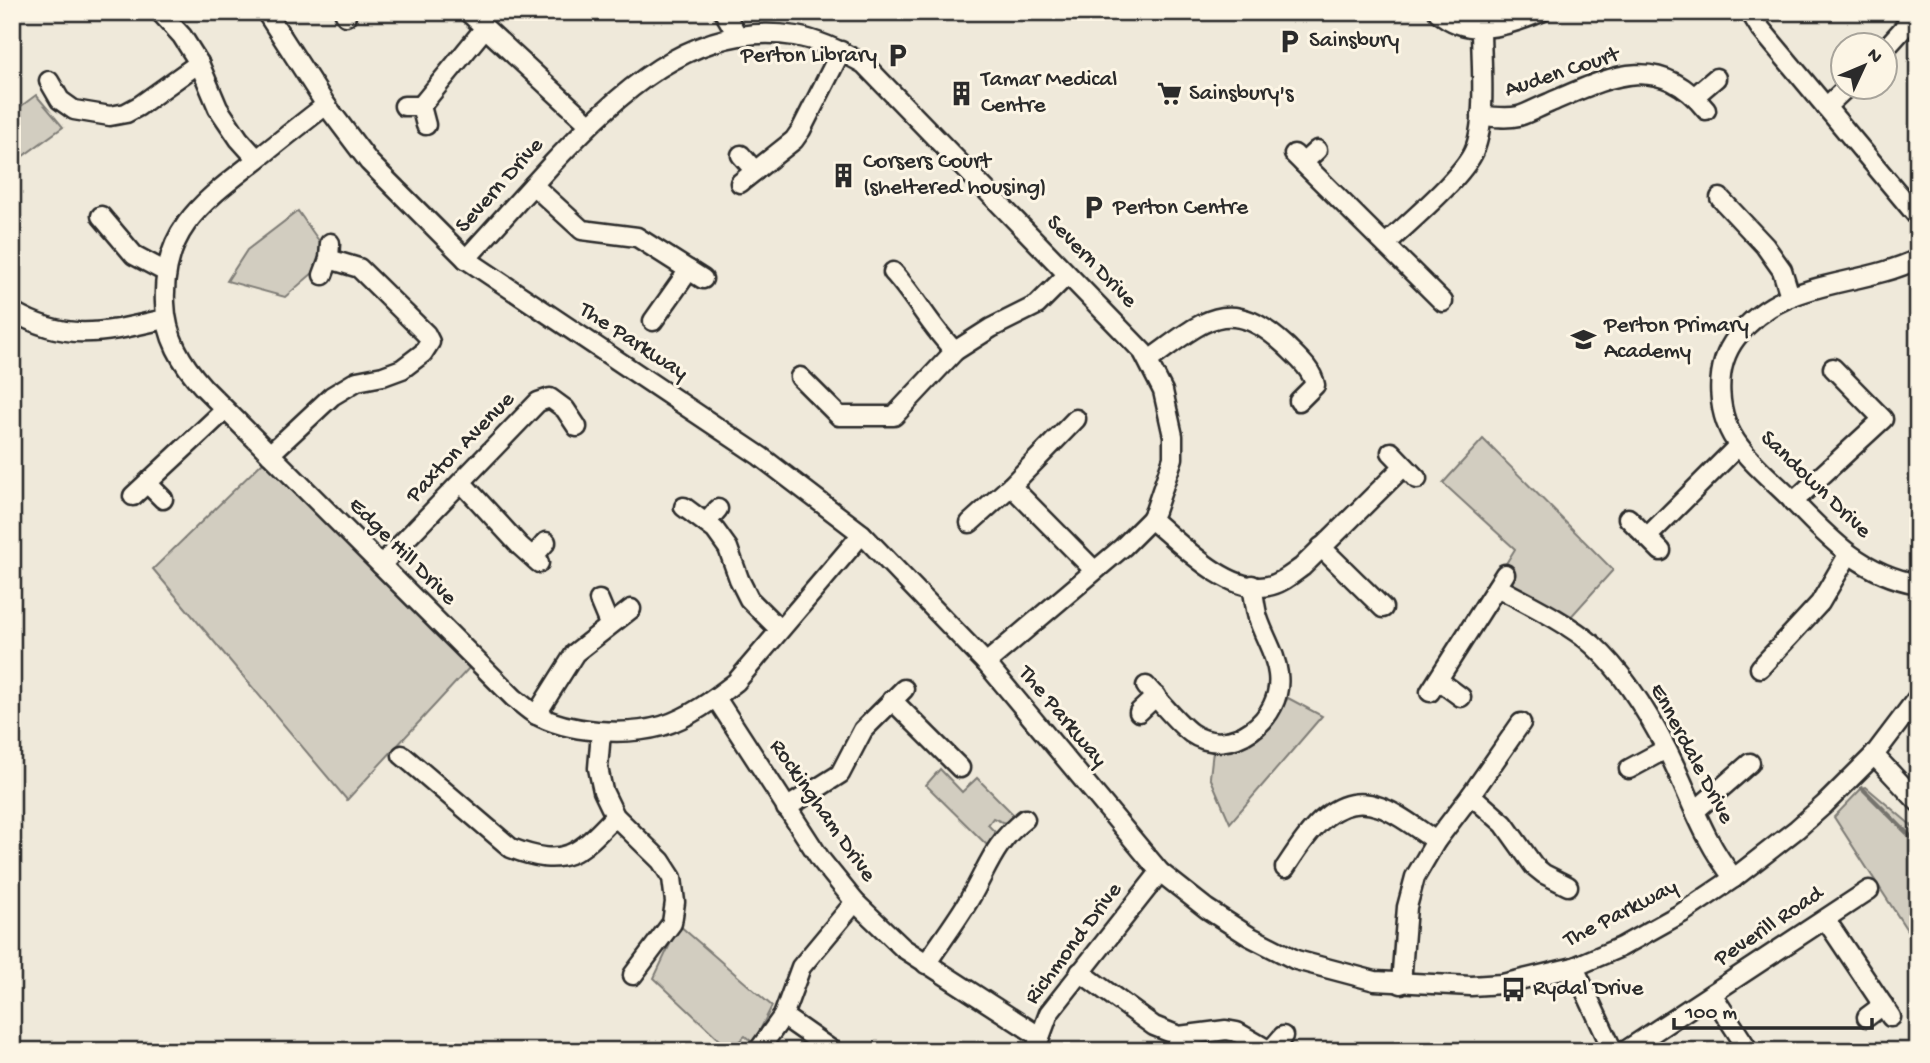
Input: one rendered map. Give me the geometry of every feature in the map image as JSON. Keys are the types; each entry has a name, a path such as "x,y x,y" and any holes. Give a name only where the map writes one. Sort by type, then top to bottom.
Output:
{"street":[{"path":"160,12 182,36 199,63 218,108 239,139 257,159"},
{"name":"The Parkway","path":"266,12 326,105 369,162 466,259 667,393 804,488 863,534 986,663 1160,872 1207,909 1275,951 1296,960 1349,976 1401,984 1471,986 1502,984 1574,967 1621,947 1664,924 1734,878 1816,813 1874,755 1918,697"},
{"path":"468,12 589,124"},
{"path":"724,12 737,35"},
{"path":"1438,12 1461,26 1481,28 1506,27 1541,12"},
{"path":"1750,12 1918,216"},
{"path":"1898,35 1914,12"},
{"path":"1386,244 1468,162 1475,149 1481,115 1481,28"},
{"path":"426,125 412,106 484,29"},
{"name":"Severn Drive","path":"466,259 589,124 628,89 658,67 704,44 737,35 798,36 841,51 864,64 1126,333 1149,360 1163,391 1173,436 1172,458 1167,478 1151,519 1123,547 986,663"},
{"path":"740,183 802,130 841,51"},
{"path":"49,81 60,100 74,110 110,116 126,113 139,106 199,63"},
{"name":"Auden Court","path":"1481,115 1499,118 1518,116 1620,76 1647,74 1672,80 1700,103 1716,78"},
{"path":"1826,107 1831,102"},
{"name":"Edge Hill Drive","path":"326,105 204,201 182,228 173,246 166,272 165,319 177,353 187,369 514,698 536,715 553,722 601,732 643,730 664,725 716,698 736,682 863,534"},
{"path":"1317,150 1299,158 1386,244 1435,283 1443,302"},
{"path":"741,155 755,171"},
{"path":"533,185 582,230 637,237 696,275 653,312"},
{"path":"1720,198 1783,270 1790,296"},
{"path":"101,216 134,255 166,272"},
{"path":"270,454 332,396 357,381 402,369 424,353 430,342 426,334 359,268 327,259"},
{"name":"Sandown Drive","path":"1918,259 1880,274 1822,285 1790,296 1751,322 1735,339 1724,363 1720,388 1724,416 1738,446 1793,502 1848,555 1871,568 1918,584"},
{"path":"893,272 909,290 941,338 955,351"},
{"path":"800,377 839,416 894,416 955,351 991,328 1037,305 1068,275"},
{"path":"12,310 26,319 69,332 106,333 165,319"},
{"path":"1149,360 1210,319 1223,316 1247,319 1267,329 1310,372 1315,385 1299,401"},
{"path":"1793,502 1884,419 1833,368"},
{"name":"Paxton Avenue","path":"381,565 538,402 550,398 565,409 579,430"},
{"path":"133,496 226,410"},
{"path":"970,523 1011,486 1076,419"},
{"path":"1647,537 1738,446"},
{"path":"1151,519 1208,568 1237,582 1267,587 1286,579 1302,567 1410,473 1391,452"},
{"path":"463,482 536,560 546,542"},
{"path":"148,484 163,499"},
{"path":"1011,486 1094,570"},
{"path":"684,507 715,530 728,548 749,599 779,629"},
{"path":"706,523 718,509"},
{"path":"1628,518 1661,551"},
{"path":"1321,548 1373,604"},
{"path":"1760,668 1813,612 1848,555"},
{"name":"Ennerdale Drive","path":"1461,696 1434,686 1501,580 1591,643 1605,657 1631,691 1666,749 1702,829 1734,878"},
{"path":"1139,712 1151,691 1192,733 1213,742 1243,735 1257,727 1277,700 1279,674 1258,618 1252,585"},
{"path":"598,600 609,624"},
{"path":"536,715 575,653 631,608"},
{"path":"786,808 840,774 863,730 898,694 960,768"},
{"name":"Rockingham Drive","path":"716,698 821,860 855,902 903,948 1037,1043"},
{"path":"1401,984 1408,897 1415,877 1436,841 1521,723"},
{"path":"601,732 598,768 603,791 615,817 661,861 672,878 675,902 672,923 642,950 634,975"},
{"path":"1629,769 1666,749"},
{"path":"1874,755 1918,802"},
{"path":"413,756 511,848 527,854 551,857 569,856 579,852 615,817"},
{"path":"1695,811 1750,763"},
{"path":"1471,795 1504,824 1534,866 1568,886"},
{"path":"1285,868 1311,829 1340,806 1367,803 1383,808 1436,841"},
{"path":"926,964 969,900 990,858 1000,829 1025,819"},
{"name":"Richmond Drive","path":"1037,1043 1049,1013 1160,872"},
{"name":"Peverill Road","path":"1625,1051 1869,890"},
{"path":"758,1051 783,1016 801,967 855,902"},
{"path":"1826,919 1887,1011 1867,1017"},
{"path":"1574,967 1613,1051"},
{"path":"1080,972 1177,1043 1227,1030 1251,1039 1270,1051 1283,1036"},
{"path":"1713,995 1749,1051"},
{"path":"783,1016 833,1051"}],"shaded area":[{"path":"36,95 63,127 12,164 12,113"},
{"path":"298,211 324,248 313,273 285,297 227,281 247,250"},
{"path":"1483,439 1613,570 1568,620 1510,582 1502,570 1515,549 1443,483"},
{"path":"265,460 470,667 347,800 153,569"},
{"path":"1288,698 1322,716 1230,823 1210,777 1213,751 1258,735"},
{"path":"940,769 962,792 977,778 1015,816 1008,823 993,818 988,825 995,832 997,839 989,847 926,785"},
{"path":"1866,787 1918,831 1918,947 1834,817"},
{"path":"679,925 772,1006 752,1042 745,1036 736,1044 723,1043 654,978"}],"waterway":[{"path":"1862,788 1918,844"}],"place":[{"name":"Sainsbury","path":"1289,41"},
{"name":"Perton Library","path":"897,56"},
{"name":"Tamar Medical Centre","path":"961,93"},
{"name":"Sainsbury's","path":"1169,94"},
{"name":"Corsers Court (sheltered housing)","path":"843,175"},
{"name":"Perton Centre","path":"1093,208"},
{"name":"Perton Primary Academy","path":"1584,339"},
{"name":"Rydal Drive","path":"1513,989"}]}
